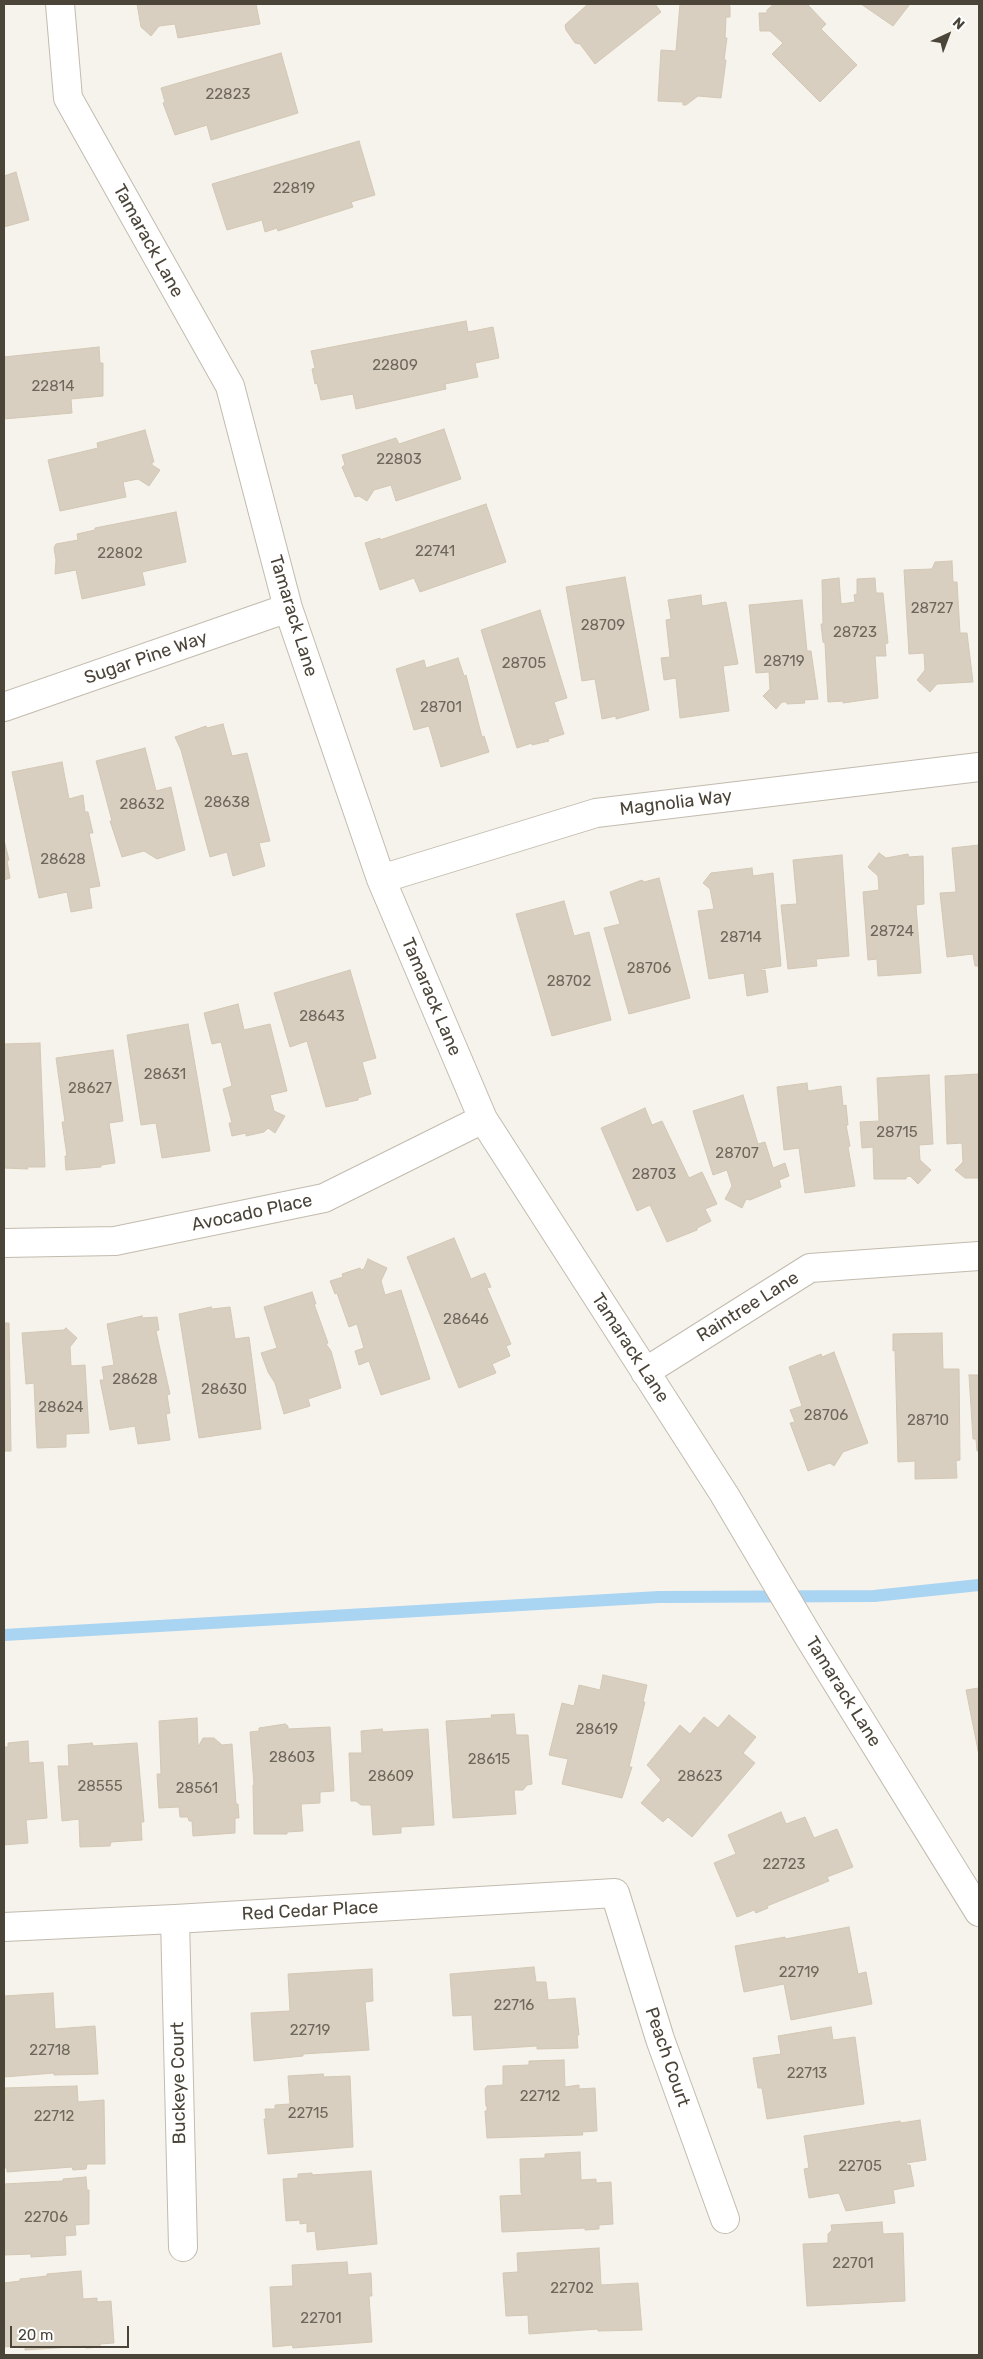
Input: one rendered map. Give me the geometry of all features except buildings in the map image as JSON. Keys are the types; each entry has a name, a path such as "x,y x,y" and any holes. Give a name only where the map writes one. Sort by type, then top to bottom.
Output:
{"street":[{"name":"Tamarack Lane","path":"60,4 68,98 230,386 288,608 381,879 483,1120 724,1494 807,1634 979,1911"},
{"name":"Sugar Pine Way","path":"4,707 288,608"},
{"name":"Magnolia Way","path":"381,879 596,813 979,767"},
{"name":"Avocado Place","path":"4,1243 116,1242 324,1198 483,1120"},
{"name":"Raintree Lane","path":"645,1372 810,1268 979,1256"},
{"name":"Red Cedar Place","path":"4,1927 615,1893"},
{"name":"Peach Court","path":"615,1893 660,2039 726,2219"},
{"name":"Buckeye Court","path":"174,1919 183,2247"}],"waterway":[{"path":"4,1635 659,1597 874,1596 979,1585"}]}
